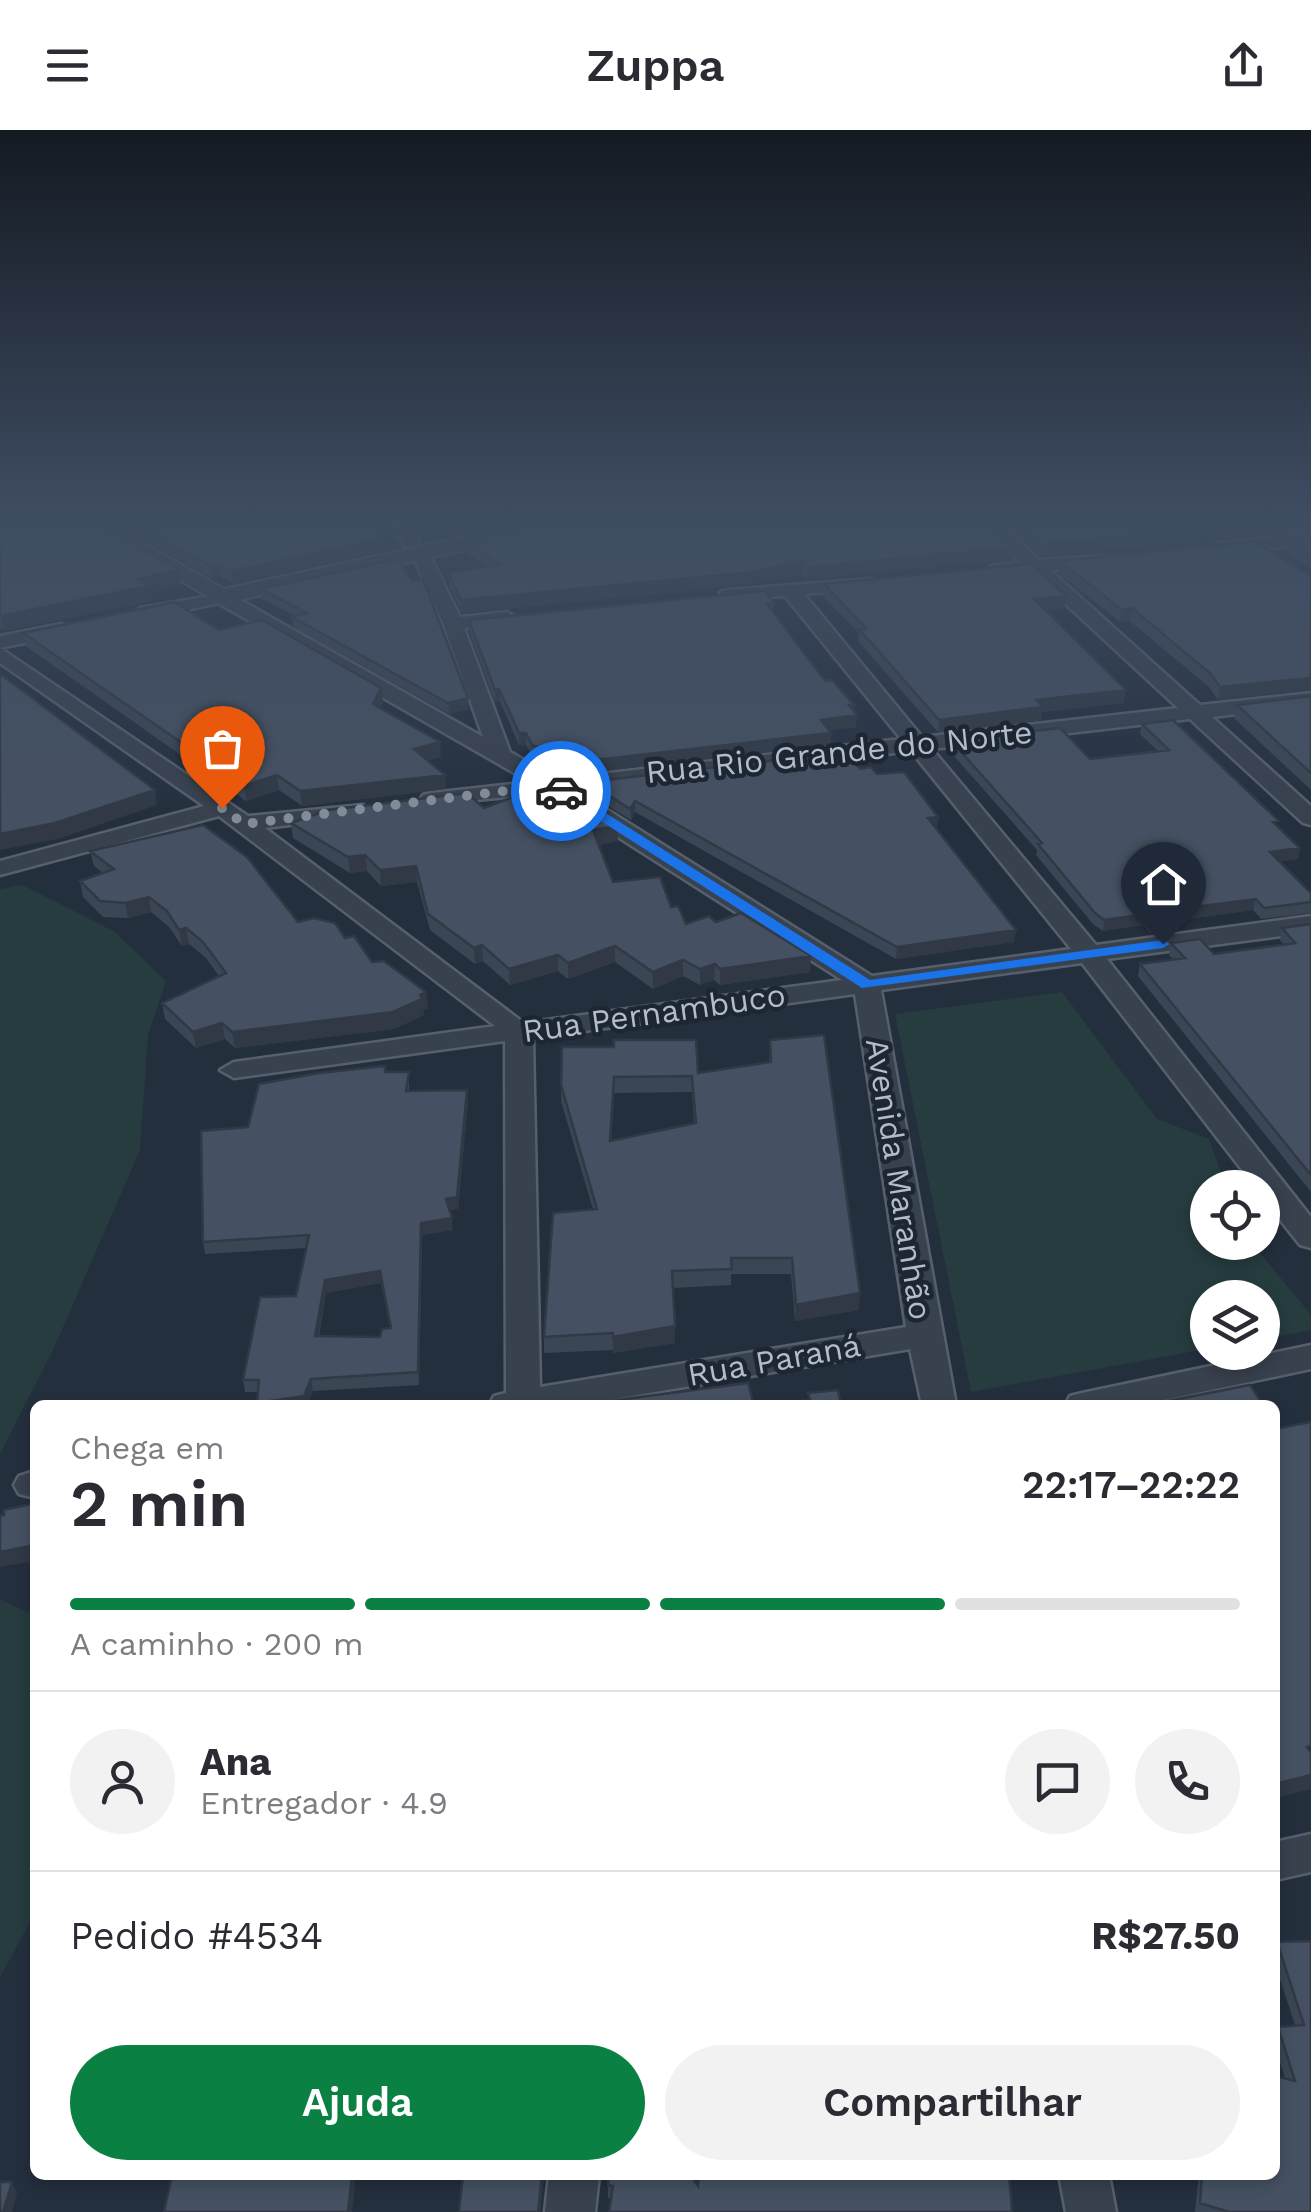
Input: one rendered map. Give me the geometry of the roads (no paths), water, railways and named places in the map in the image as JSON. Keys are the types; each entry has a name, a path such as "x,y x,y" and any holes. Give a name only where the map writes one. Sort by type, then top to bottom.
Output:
{"street":[{"path":"0,627 71,620"},
{"path":"0,642 72,620"},
{"path":"262,620 552,785 867,984"},
{"path":"451,620 500,754"},
{"path":"453,624 491,620"},
{"path":"815,620 1089,954 1311,1238"},
{"path":"1095,620 1311,818"},
{"path":"0,654 233,816 519,1032 517,1400"},
{"name":"Rua Rio Grande do Norte","path":"418,802 1311,699"},
{"path":"0,868 233,816 379,806"},
{"name":"Rua Pernambuco","path":"234,1070 1311,924"},
{"name":"Avenida Maranhão","path":"867,984 938,1400"},
{"name":"Rua Paraná","path":"540,1400 924,1334"},
{"path":"1106,1400 1311,1357"},
{"path":"1280,1860 1311,1853"},
{"path":"570,2212 573,2180"},
{"path":"1085,2180 1092,2212"}]}
